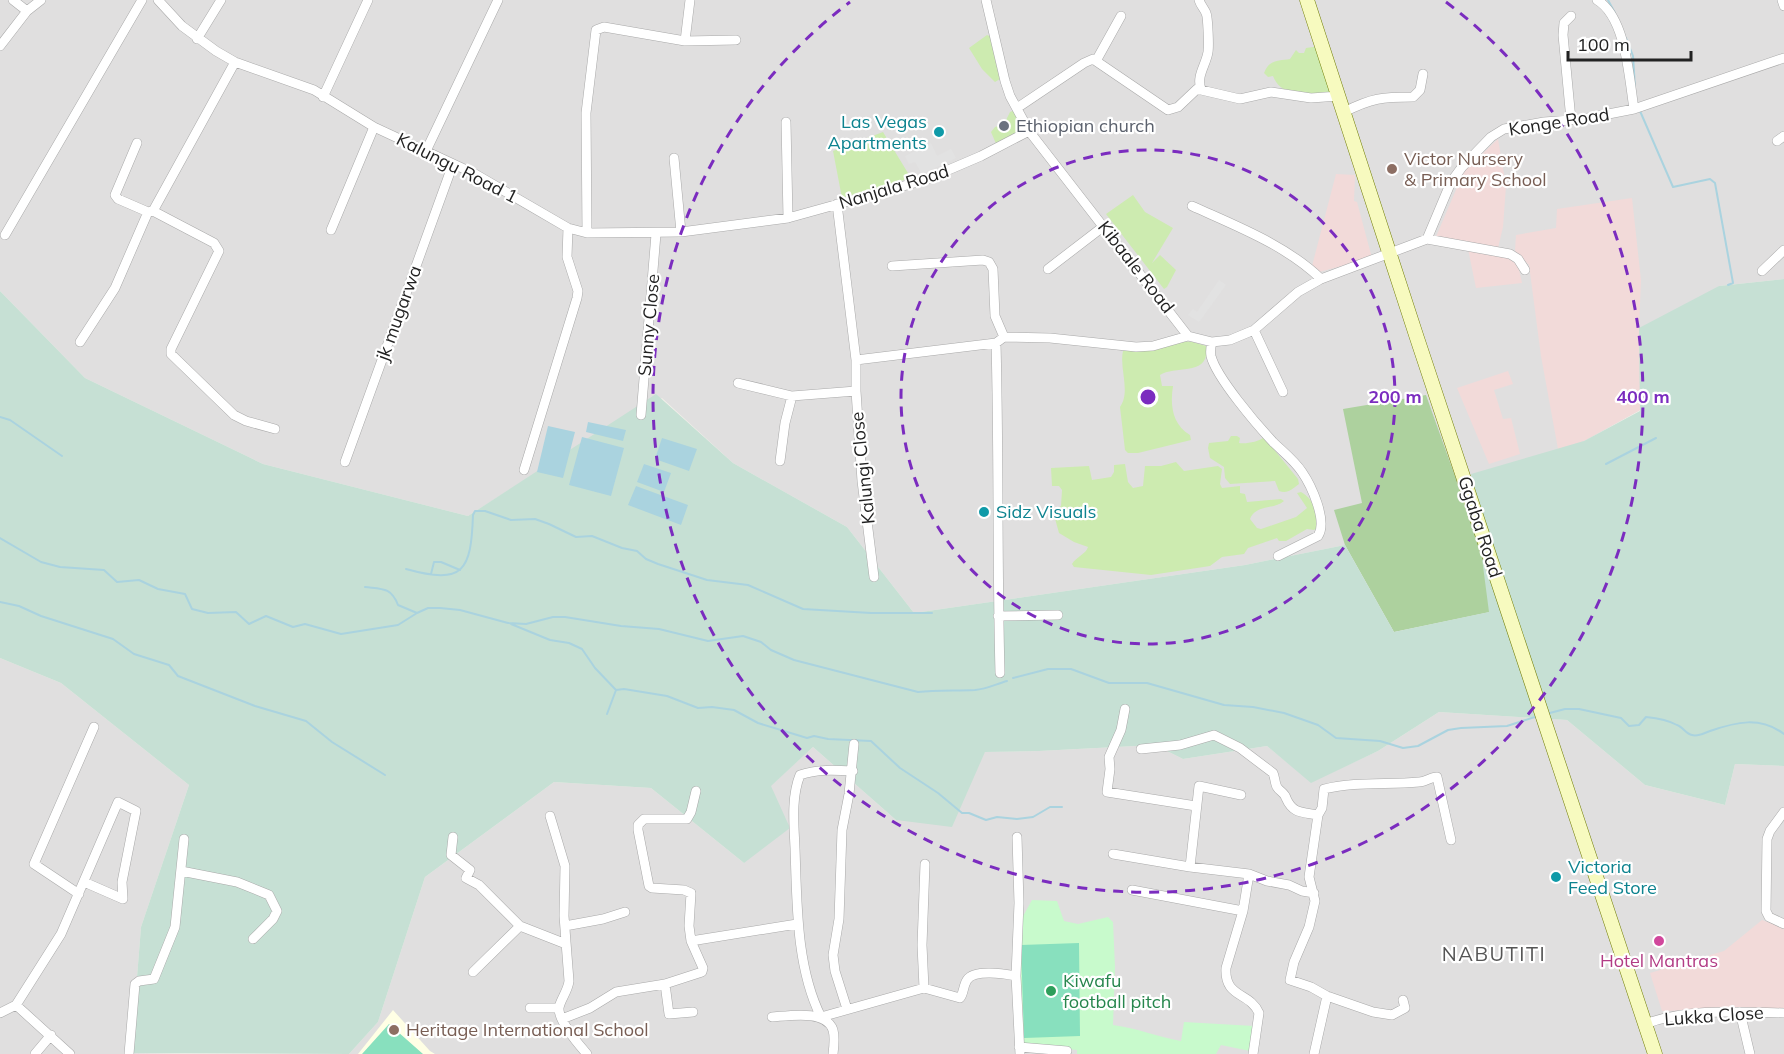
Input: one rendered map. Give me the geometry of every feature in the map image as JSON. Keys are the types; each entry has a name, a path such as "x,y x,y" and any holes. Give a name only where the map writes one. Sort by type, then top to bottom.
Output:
{"main road":[{"name":"Ggaba Road","path":"1307,0 1655,1054"}],"street":[{"path":"13,0 27,11"},
{"path":"0,46 27,11 41,0"},
{"path":"5,235 142,0"},
{"name":"Kalungu Road 1","path":"158,0 197,39 235,62 314,90 374,127 453,164 568,228 587,233 656,234 788,218"},
{"path":"197,39 221,0"},
{"path":"323,97 368,0"},
{"path":"426,151 498,0"},
{"path":"685,41 690,0"},
{"name":"Kibaale Road","path":"986,0 1005,81 1029,131 1188,336"},
{"path":"1017,108 1090,60 1096,61 1167,110 1178,107 1197,91 1209,51 1208,21 1199,0"},
{"path":"1597,0 1613,18 1625,50 1634,108"},
{"path":"1782,0 1784,6"},
{"path":"1096,61 1121,16"},
{"path":"1571,16 1564,23 1563,34 1571,120"},
{"path":"587,233 586,113 596,30 604,27 685,41 736,40"},
{"name":"Konge Road","path":"1427,239 1451,182 1491,137 1512,127 1604,116 1634,108 1784,58"},
{"path":"80,342 115,288 151,212 235,62"},
{"path":"1344,112 1388,96 1413,97 1420,90 1424,74"},
{"path":"1197,91 1240,99 1271,92 1311,98 1339,96"},
{"path":"786,122 788,218"},
{"path":"331,230 374,127"},
{"name":"Nanjala Road","path":"788,218 950,171 1008,144 1029,131"},
{"path":"137,143 115,195 117,200 151,212 214,243 219,251 171,349 171,354 234,415 246,421 275,429"},
{"path":"674,158 681,232"},
{"name":"jk mugarwa","path":"345,462 453,164"},
{"name":"Kalungi Close","path":"837,204 856,360 862,481 874,577"},
{"path":"1192,206 1282,251 1321,279"},
{"path":"1048,269 1104,226"},
{"path":"524,470 577,298 578,291 567,257 568,228"},
{"name":"Sunny Close","path":"641,415 656,234"},
{"path":"856,360 996,343 1004,337 1050,338 1136,347 1153,346 1188,336 1212,342 1230,340 1254,330 1298,292 1321,279 1427,239 1502,251 1518,259 1525,270"},
{"path":"1762,271 1784,250"},
{"path":"892,266 983,260 989,262 993,269 995,316 1004,337"},
{"path":"1254,330 1283,392"},
{"path":"1212,342 1211,356 1218,371 1271,440 1302,471 1319,510 1321,532 1318,536 1278,556"},
{"path":"996,343 999,424 1000,673"},
{"path":"738,383 792,396 856,392"},
{"path":"780,461 785,423 792,396"},
{"path":"998,616 1058,615"},
{"path":"1125,709 1121,730 1109,757 1107,792 1196,806"},
{"path":"79,894 34,864 94,727"},
{"path":"1141,749 1180,745 1214,735 1240,748 1273,773 1276,786 1292,808 1300,813 1318,815"},
{"path":"847,1009 835,971 833,955 839,919 842,831 853,771 854,744"},
{"path":"833,1054 833,1031 821,1017 814,1003 797,924 796,784 800,775 807,772 829,769 853,771"},
{"path":"1403,1000 1404,1010 1397,1014 1386,1015 1327,996 1311,987 1292,982 1289,978 1309,927 1314,901 1309,878 1324,789 1368,783 1422,782 1431,777 1437,777 1451,840"},
{"path":"1190,867 1199,786 1241,795"},
{"path":"562,1019 590,1008 616,992 664,984 702,972 703,968 691,941 688,926 690,892 649,886 638,830 638,825 644,819 687,819 696,791"},
{"path":"0,1012 16,1005 61,934 118,802 136,811 122,882 123,899 84,882"},
{"path":"1784,812 1770,831 1766,847 1767,914 1784,924"},
{"path":"550,816 565,866 568,989 559,1008 562,1019 587,1054"},
{"path":"453,837 450,855 470,870 466,878 479,885 520,926 566,944"},
{"path":"1017,837 1019,903 1016,976 1019,1051 1067,1051"},
{"path":"129,1054 135,984 154,978 175,927 184,839"},
{"path":"1113,855 1249,874 1314,893"},
{"path":"924,988 922,945 925,864"},
{"path":"181,871 237,882 269,895 277,911 273,920 253,939"},
{"path":"1249,874 1243,911 1225,977 1233,991 1252,1003 1259,1013 1253,1054"},
{"path":"1132,890 1243,911"},
{"path":"566,926 625,912"},
{"path":"691,941 797,924"},
{"path":"473,972 520,926"},
{"path":"772,1017 832,1016 847,1009 924,988 960,998 967,980 974,975 1016,976"},
{"path":"664,984 669,1014 693,1012"},
{"path":"1314,1054 1327,996"},
{"path":"16,1005 70,1054"},
{"path":"530,1008 559,1008"},
{"path":"1740,1012 1750,1054"},
{"name":"Lukka Close","path":"1645,1024 1661,1018 1681,1015 1740,1012 1784,1013"},
{"path":"35,1054 51,1035"}],"shaded area":[{"path":"0,0 1784,0 1784,279 1719,286 1640,410 1584,441 1490,612 1394,632 1345,545 1245,565 914,613 847,527 733,463 662,398 586,441 468,516 263,464 85,378 0,291"},
{"path":"1498,139 1506,186 1503,227 1498,248 1435,239 1464,171"},
{"path":"931,143 937,156 951,149 956,158 922,174 915,162 909,164 905,156"},
{"path":"1336,174 1355,175 1354,201 1357,202 1372,258 1319,272 1312,266"},
{"path":"1632,198 1641,280 1640,410 1584,441 1558,449 1541,356 1529,265 1515,251 1516,235 1556,228 1557,209"},
{"path":"1468,249 1502,254 1518,265 1522,283 1476,288"},
{"path":"1784,279 1784,766 1735,764 1725,805 1645,785 1567,720 1439,712 1378,751 1311,783 1267,746 1183,759 1155,745 985,752 952,827 896,820 813,747 771,786 790,828 744,863 651,788 554,782 425,877 378,1022 349,1054 131,1053 141,927 189,785 61,683 0,658 0,291 85,378 263,464 468,516 656,394 733,463 847,527 914,613 1245,565 1345,545 1394,632 1489,612 1471,474 1584,441 1640,411 1639,328 1719,286"},
{"path":"1219,280 1226,285 1199,322 1188,315 1193,309 1197,312"},
{"path":"1508,371 1513,384 1494,390 1503,419 1511,418 1520,454 1489,464 1457,388"},
{"path":"0,658 61,683 189,785 141,927 131,1053 182,1054 0,1054"},
{"path":"1439,712 1567,720 1645,785 1725,805 1735,764 1784,766 1784,1054 349,1054 378,1022 425,877 554,782 651,788 744,863 770,786 813,747 896,820 985,752 1155,745 1183,759 1267,746 1311,782 1378,751"},
{"path":"1762,920 1784,928 1784,1008 1662,1011 1650,973 1724,951"},
{"name":"Heritage International School","path":"393,1010 430,1051 435,1054 358,1054"}],"green space":[{"path":"987,35 992,37 1000,79 995,82 982,69 969,48"},
{"path":"1320,46 1335,92 1330,95 1305,95 1289,92 1277,83 1273,76 1268,77 1264,73 1272,63 1290,59 1296,50 1304,53 1306,48"},
{"path":"1015,110 1025,129 997,146 991,132 995,127 1004,124 1010,112"},
{"path":"883,132 911,178 842,198 833,151"},
{"path":"1133,195 1145,212 1173,228 1152,263 1160,255 1176,270 1164,289 1106,214"},
{"path":"1180,341 1206,346 1206,356 1198,366 1160,375 1162,386 1173,386 1172,400 1176,420 1190,435 1191,440 1138,453 1128,453 1125,450 1120,407 1125,394 1123,351"},
{"path":"1426,395 1487,566 1490,612 1394,632 1345,545 1334,510 1362,503 1343,409"},
{"path":"1231,436 1240,438 1239,443 1249,443 1264,437 1298,479 1299,484 1285,492 1279,491 1275,481 1230,484 1225,478 1224,467 1210,458 1208,448 1209,443 1228,441"},
{"path":"1176,462 1184,471 1218,466 1222,469 1220,484 1222,488 1240,486 1240,493 1245,494 1247,502 1281,499 1284,501 1253,514 1250,519 1257,528 1261,529 1296,517 1307,508 1297,493 1301,492 1306,495 1314,507 1317,528 1307,529 1286,541 1279,541 1277,538 1248,548 1244,554 1222,557 1210,566 1151,575 1074,567 1072,564 1088,547 1059,533 1054,515 1061,506 1062,490 1059,486 1052,486 1051,468 1089,466 1092,480 1111,477 1114,465 1125,464 1128,482 1133,488 1143,486 1145,466 1161,466"},
{"path":"1032,900 1057,901 1064,921 1078,924 1108,917 1113,922 1115,967 1113,1025 1181,1041 1184,1022 1254,1026 1250,1051 1221,1045 1216,1054 1077,1054 1077,1050 1021,1044 1017,927"},
{"name":"Kiwafu football pitch","path":"1079,943 1080,1036 1024,1038 1021,945"},
{"path":"389,1024 423,1054 362,1054"}],"water":[{"path":"588,422 626,430 623,441 586,432"},
{"path":"548,426 575,432 563,478 537,472"},
{"path":"582,437 624,448 611,496 569,485"},
{"path":"662,438 697,449 689,471 655,459"},
{"path":"644,464 671,473 664,492 637,482"},
{"path":"636,486 688,505 681,525 628,505"}],"waterway":[{"path":"1608,0 1615,13"},
{"path":"1626,38 1633,56 1635,88"},
{"path":"1640,111 1673,187 1710,179 1715,183 1733,283 1728,285"},
{"path":"0,417 10,420 62,456"},
{"path":"1606,464 1656,438"},
{"path":"406,569 441,575 452,574 461,569 470,549 473,515 475,511 485,511 511,520 535,519 576,537 592,536 622,548 637,551 646,559 658,564 707,580 748,585 803,609 871,613 932,613"},
{"path":"0,538 41,562 60,567 104,570 117,582 139,580 158,589 185,594 192,609 208,613 236,612 249,624 266,616 293,627 305,624 341,634 398,625 417,613"},
{"path":"431,574 434,562 441,562 460,570"},
{"path":"365,587 385,590 392,595 398,605 417,613 428,608 460,610 508,623 526,624 553,617 565,617 621,626 659,629 708,641 743,636 761,642 771,650 794,660 918,692 975,690 1007,681"},
{"path":"0,602 19,606 41,616 113,639 134,654 169,665 178,676 255,706 306,721 332,742 385,775"},
{"path":"511,624 550,640 569,643 582,649 595,668 616,690"},
{"path":"1013,678 1048,669 1071,669 1109,683 1147,683 1224,705 1253,707 1284,713 1318,725 1336,738 1380,741 1403,748 1418,746 1448,730 1507,726 1538,716"},
{"path":"616,690 624,689 667,696 698,708 734,710 758,723 807,738 814,736 871,741 900,768 938,793 962,813 969,813 986,820 997,817 1017,819 1033,817 1050,807 1062,807"},
{"path":"607,714 616,690"},
{"path":"1546,714 1565,709 1579,709 1621,718 1629,726 1639,725 1646,717 1654,718 1673,723 1694,735 1748,722 1766,725 1784,734"}],"place":[{"name":"Ethiopian church","path":"1004,126"},
{"name":"Las Vegas Apartments","path":"939,132"},
{"name":"Victor Nursery & Primary School","path":"1392,169"},
{"name":"Sidz Visuals","path":"984,512"},
{"name":"Victoria Feed Store","path":"1556,877"},
{"name":"Hotel Mantras","path":"1659,941"},
{"name":"Kiwafu football pitch","path":"1051,991"},
{"name":"Heritage International School","path":"394,1030"}],"district":[{"name":"NABUTITI","path":"1494,954"}]}
